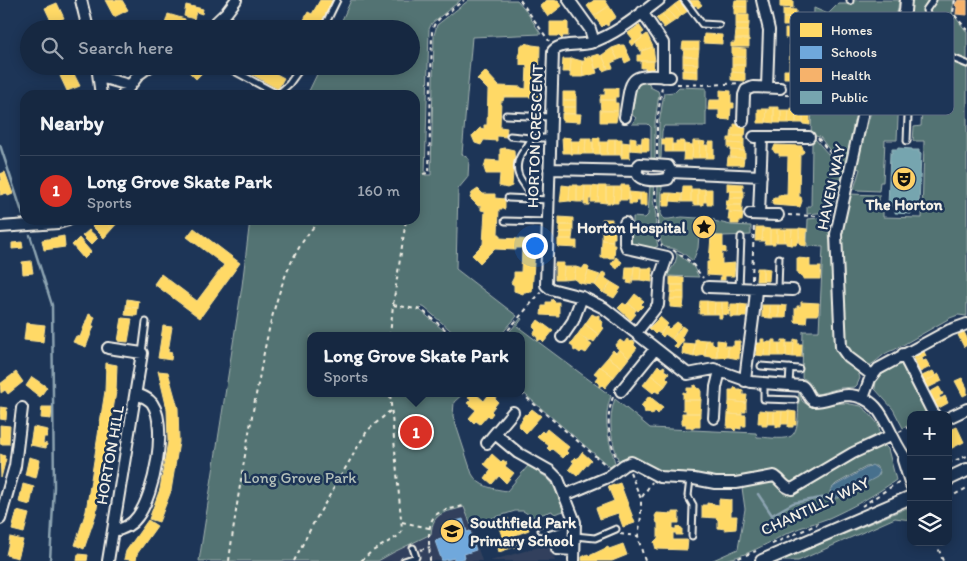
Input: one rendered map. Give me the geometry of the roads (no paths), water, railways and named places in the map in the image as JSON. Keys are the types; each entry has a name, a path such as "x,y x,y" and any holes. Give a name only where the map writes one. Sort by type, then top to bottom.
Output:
{"street":[{"path":"81,0 86,20"},
{"path":"219,20 236,0"},
{"path":"569,0 588,27 594,42"},
{"name":"HORTON CRESCENT","path":"582,297 551,289 547,286 545,278 552,56 554,50 562,46 594,42 659,0"},
{"path":"762,0 769,30 767,87"},
{"path":"625,117 634,80 640,76 666,77 663,43 642,12"},
{"path":"126,90 140,75"},
{"path":"101,90 100,77 129,85"},
{"path":"743,121 744,93 747,89 751,87 780,88"},
{"name":"HAVEN WAY","path":"863,115 835,245 840,344 848,357 872,375"},
{"path":"778,214 754,214 760,176 758,137 810,137"},
{"path":"640,164 657,164 668,166 671,172 668,179 657,179 640,178 637,176 636,171 640,164"},
{"path":"549,169 636,171"},
{"path":"671,172 760,176"},
{"path":"625,223 627,248 670,257 660,278 658,305 636,333"},
{"path":"0,227 29,225"},
{"path":"708,287 792,290"},
{"path":"745,381 749,341 754,318 754,289"},
{"path":"562,337 573,321 582,297 604,308 688,374 707,369 720,371 745,381 803,387 814,401 841,395 863,398 878,408 899,450 907,475"},
{"path":"863,398 872,375 878,369 950,330 967,324"},
{"path":"108,348 142,354"},
{"path":"621,391 655,349"},
{"name":"HORTON HILL","path":"108,561 142,354"},
{"path":"904,354 932,411"},
{"path":"714,418 716,387 720,371"},
{"path":"113,532 123,530 132,524 139,515 154,478 159,426 157,412 152,402 144,396 136,394"},
{"path":"0,519 15,466 22,408"},
{"path":"952,416 967,409"},
{"path":"487,443 513,412"},
{"path":"495,434 518,453 554,474 560,481 574,519 574,561"},
{"path":"565,495 608,477 620,467 634,463 656,476 690,478 724,484 774,476 786,487 792,489 853,453 892,435"},
{"path":"899,450 907,461"},
{"path":"952,477 967,470"},
{"name":"CHANTILLY WAY","path":"760,556 907,499"},
{"path":"557,549 574,550"}],"lane":[{"path":"328,20 338,0"},
{"path":"684,0 702,24 719,25"},
{"path":"927,12 926,10 933,0"},
{"path":"954,59 967,64"},
{"path":"241,75 269,90"},
{"path":"282,90 296,75"},
{"path":"506,115 550,117"},
{"path":"907,141 908,115"},
{"path":"510,136 550,138"},
{"path":"530,199 529,192 519,178 517,168 519,158 531,138"},
{"path":"508,198 548,200"},
{"path":"505,221 547,222"},
{"path":"740,288 741,237"},
{"path":"778,290 779,258"},
{"path":"142,354 146,322"},
{"path":"761,366 799,369"},
{"path":"789,385 790,368"},
{"path":"764,383 764,399 795,400"},
{"path":"690,478 688,496 693,505 692,536"},
{"path":"541,530 574,519"},
{"path":"575,536 595,538 616,529"},
{"path":"404,561 415,555"}],"waterway":[{"path":"0,145 20,206"},
{"path":"30,235 52,305 54,487 50,561"},
{"path":"758,494 772,515"},
{"path":"775,526 772,515 793,503 832,496"}],"place":[{"name":"The Horton","path":"904,179"},
{"name":"Horton Hospital","path":"704,227"},
{"name":"Long Grove Skate Park","path":"416,432"},
{"name":"Southfield Park Primary School","path":"452,531"}],"park label":[{"name":"Long Grove Park","path":"300,477"}]}
